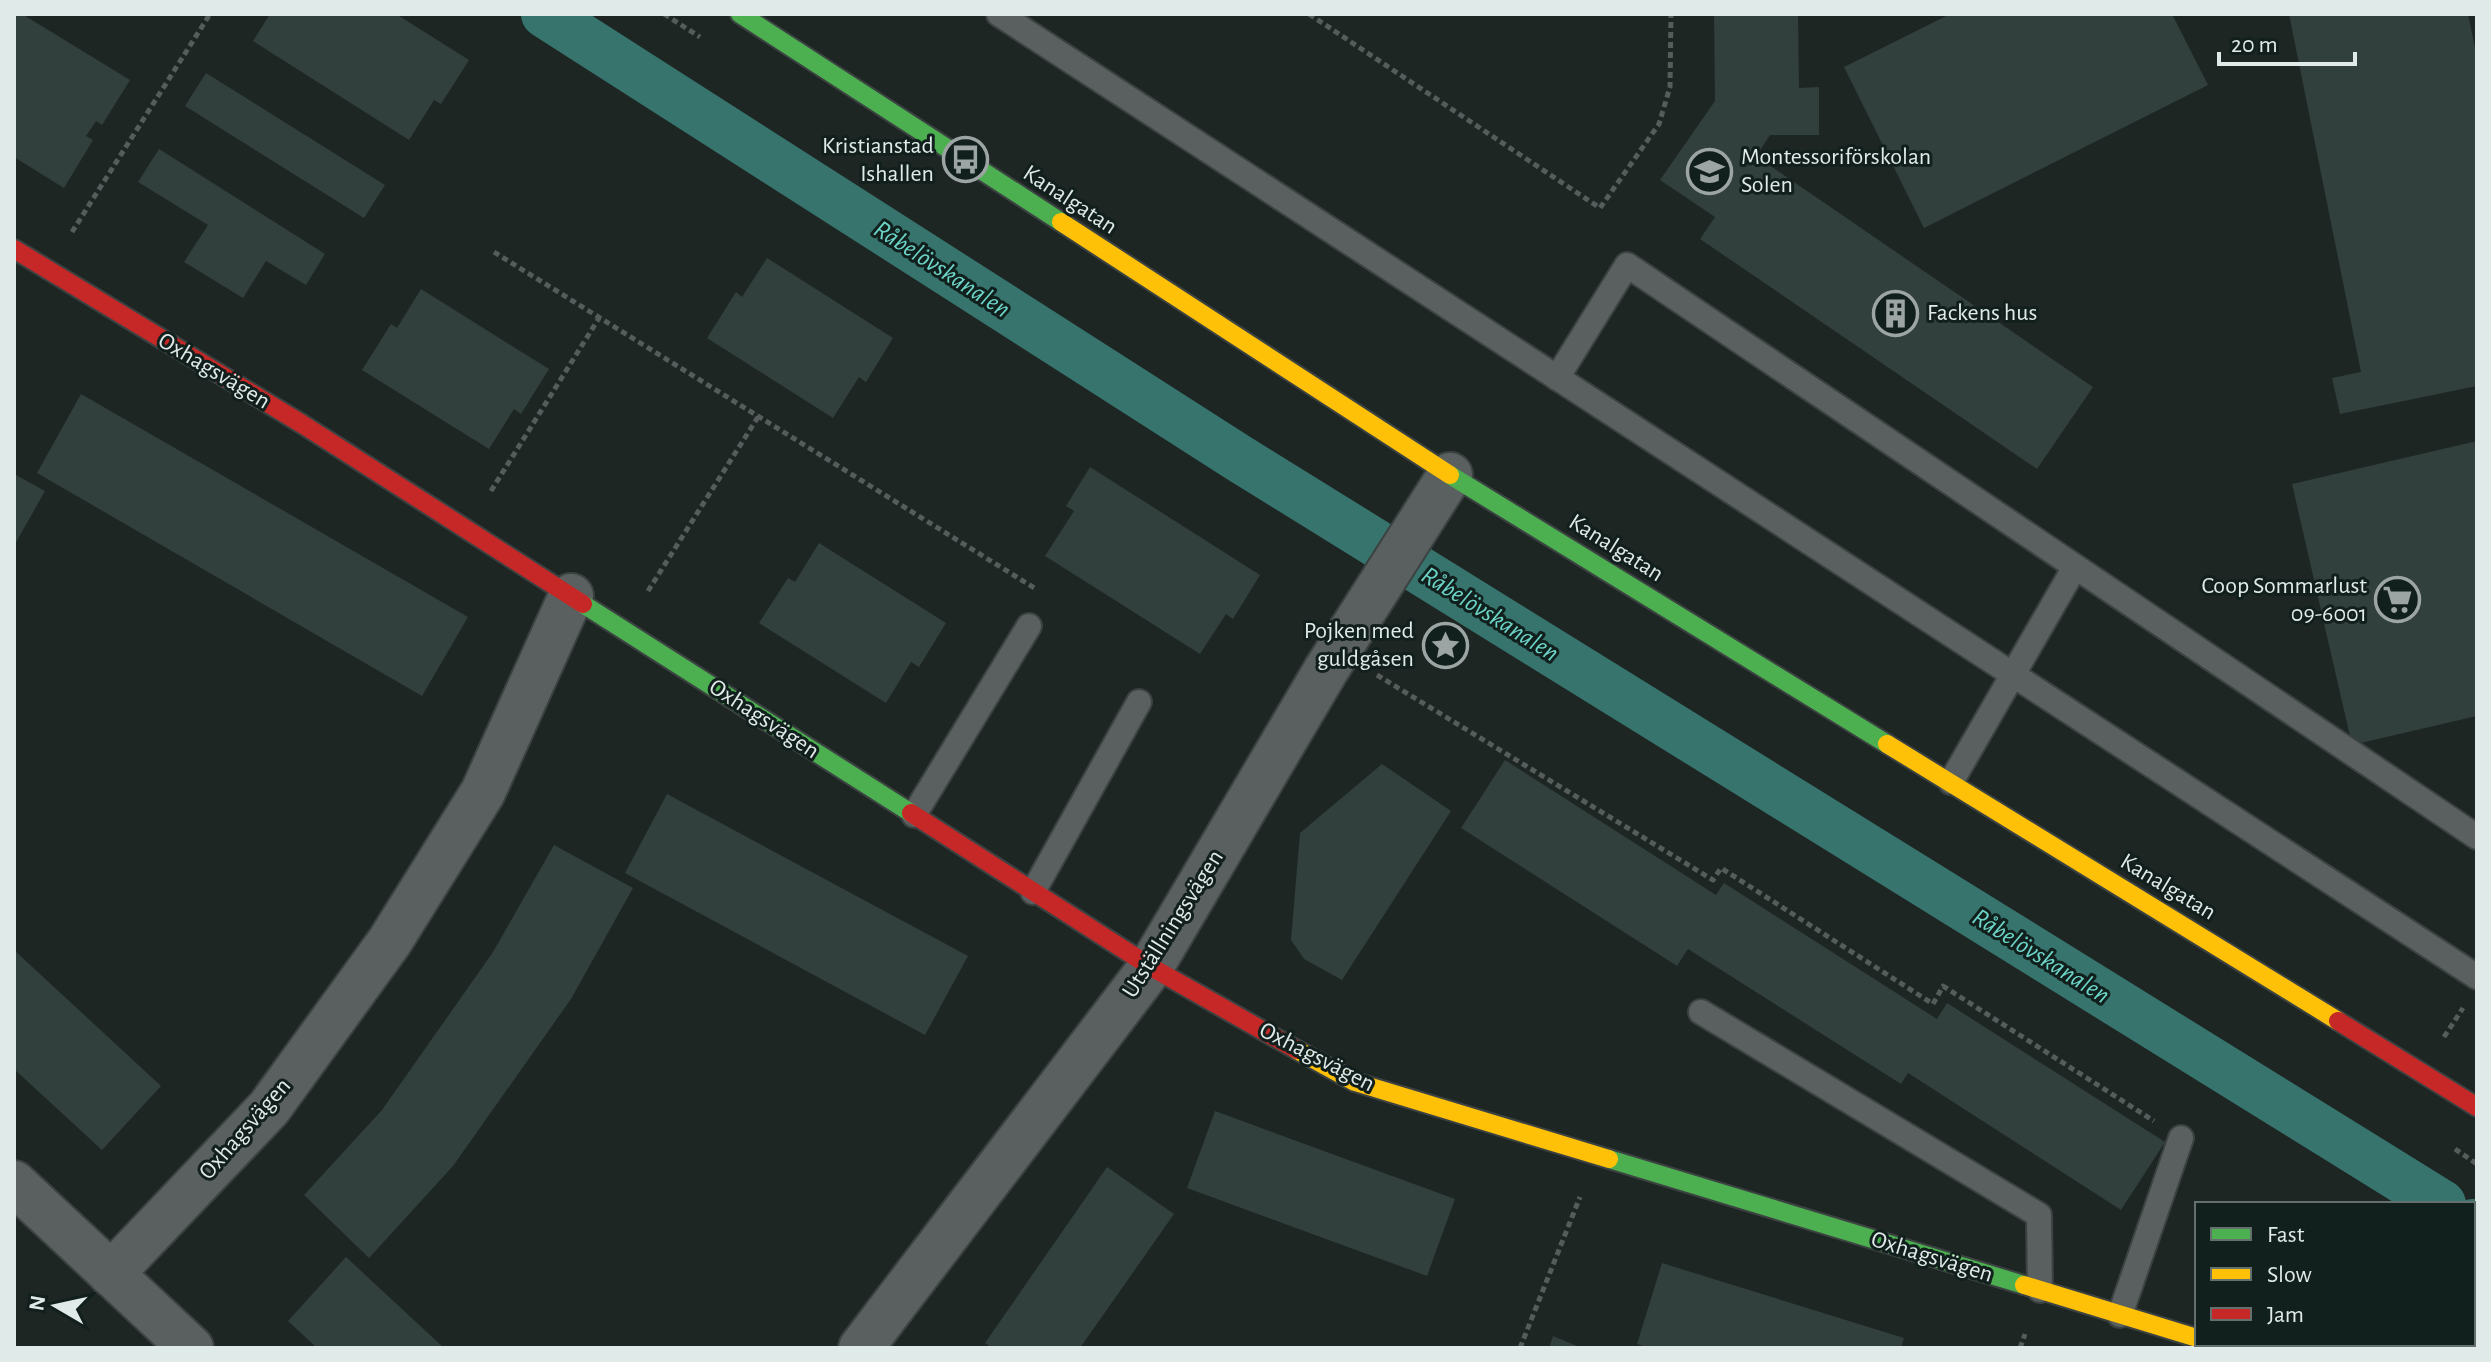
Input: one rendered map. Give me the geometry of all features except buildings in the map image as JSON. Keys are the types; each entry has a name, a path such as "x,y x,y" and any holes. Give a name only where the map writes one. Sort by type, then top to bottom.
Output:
{"street":[{"name":"Kanalgatan","path":"740,14 1450,475 2477,1107"},
{"name":"Oxhagsvägen","path":"23,257 302,424 1151,967 1355,1082 2195,1337"},
{"name":"Utställningsvägen","path":"861,1348 1151,967 1339,651 1450,475"},
{"name":"Oxhagsvägen","path":"111,1274 269,1108 390,941 483,792 571,596"},
{"path":"14,1183 191,1348"}],"lane":[{"path":"999,14 2477,977"},
{"path":"1557,378 1627,265 2477,837"},
{"path":"1951,782 2075,567"},
{"path":"914,815 1029,626"},
{"path":"1033,892 1139,702"},
{"path":"1701,1012 2039,1215 2040,1290"},
{"path":"2120,1315 2181,1138"}],"path":[{"path":"23,257 210,14"},
{"path":"1309,14 1600,208 1659,124 1670,87 1671,14"},
{"path":"494,252 1044,595 1029,626"},
{"path":"467,529 599,318"},
{"path":"624,629 758,417"},
{"path":"1339,651 1713,880 1721,868 1933,1004 1943,986 2181,1138"},
{"path":"1520,1348 1597,1156"}],"waterway":[{"name":"Råbelövskanalen","path":"545,14 1237,457 2439,1202"}],"traffic: fast":[{"path":"740,14 1061,222"},
{"path":"1450,475 1887,744"},
{"path":"583,604 911,813"},
{"path":"1609,1159 2024,1285"}],"traffic: slow":[{"path":"1061,222 1450,475"},
{"path":"1887,744 2338,1021"},
{"path":"1297,1050 1355,1082 1609,1159"},
{"path":"2024,1285 2195,1337"}],"traffic: jam":[{"path":"14,249 302,424 583,604"},
{"path":"911,813 1151,967 1297,1050"},
{"path":"2338,1021 2477,1107"}],"place":[{"name":"Kristianstad Ishallen","path":"965,160"},
{"name":"Montessoriförskolan Solen","path":"1710,171"},
{"name":"Fackens hus","path":"1896,313"},
{"name":"Coop Sommarlust 09-6001","path":"2398,600"},
{"name":"Pojken med guldgåsen","path":"1445,645"}]}
